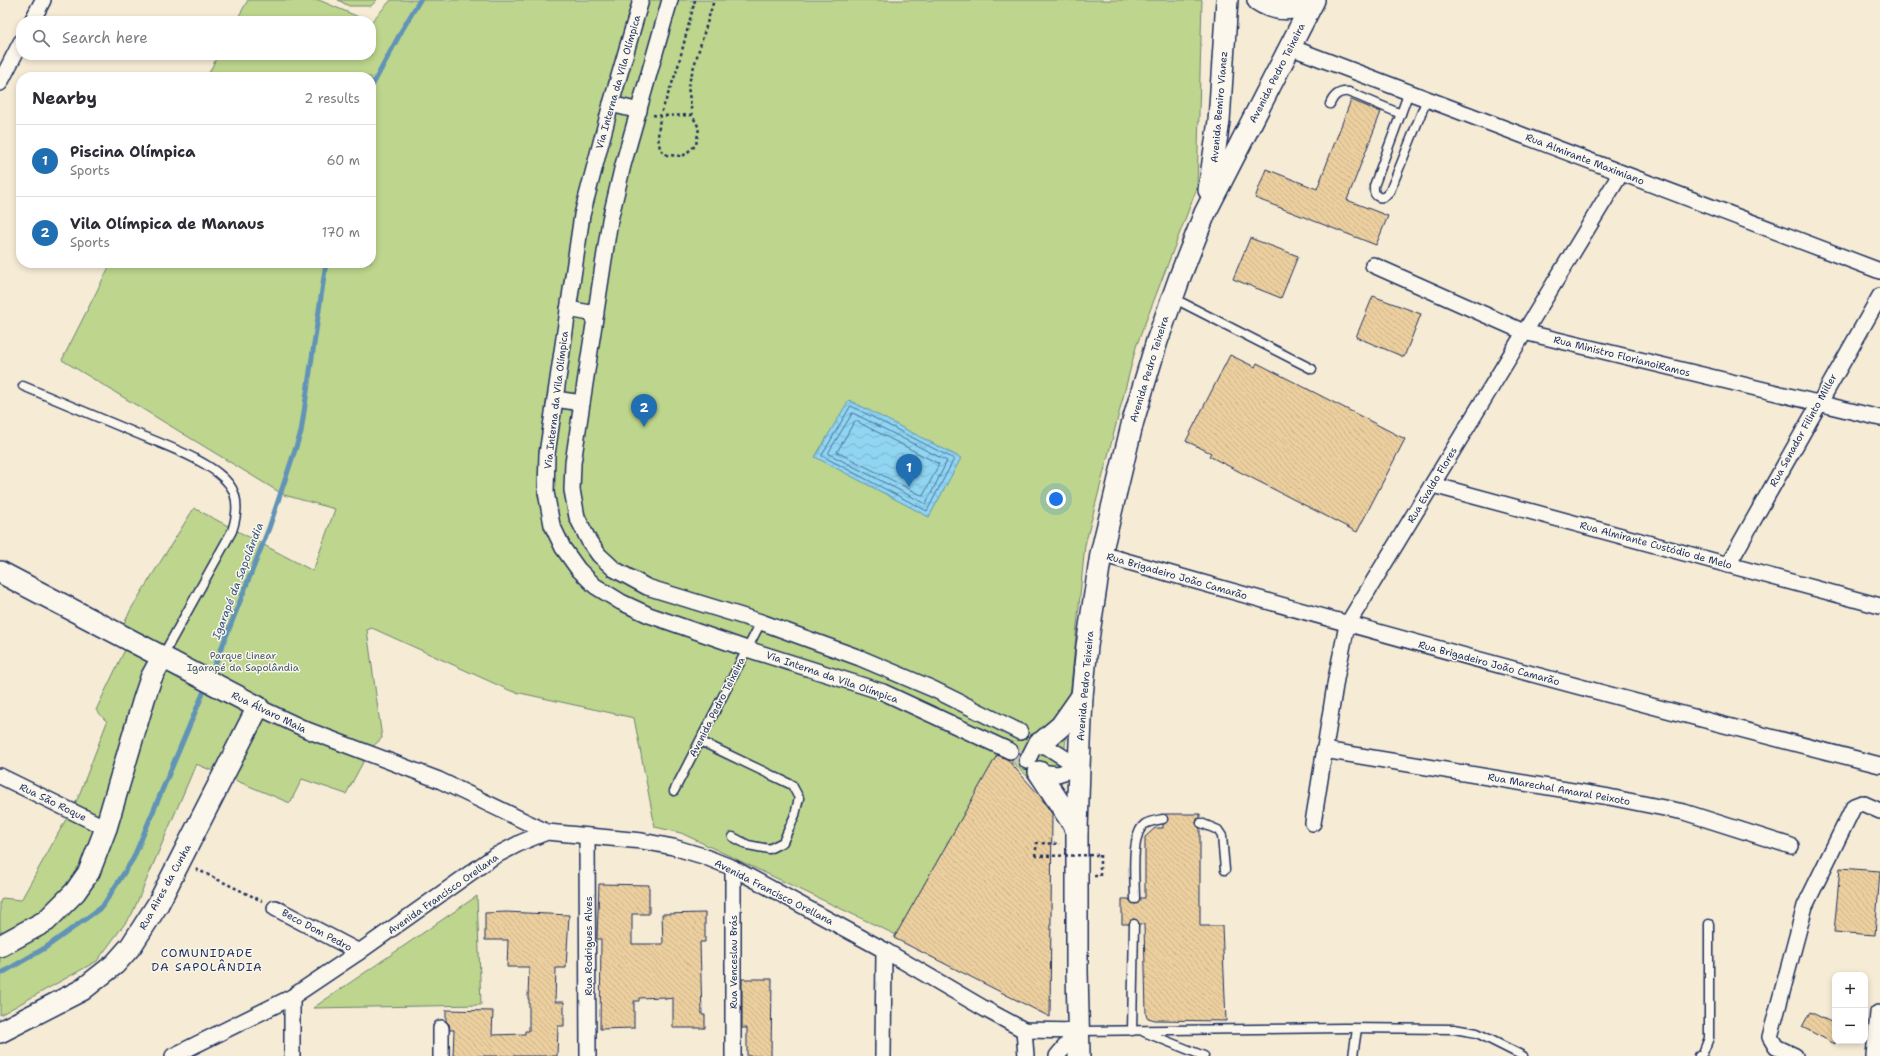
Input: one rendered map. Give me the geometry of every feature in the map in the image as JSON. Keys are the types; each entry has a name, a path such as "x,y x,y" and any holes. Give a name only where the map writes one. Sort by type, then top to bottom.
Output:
{"street":[{"path":"35,16 43,0"},
{"name":"Via Interna da Vila Olímpica","path":"641,0 611,104 582,215 547,454 546,492 552,525 562,548 578,569 595,586 621,602 649,614 747,649 883,692 1010,751"},
{"path":"670,0 610,220 582,403 572,490 577,517 588,541 599,555 614,569 647,587 760,622 889,669 1020,732"},
{"name":"Avenida Bemiro Vianez","path":"1205,213 1214,165 1219,121 1227,0"},
{"path":"1258,0 1267,6 1280,5 1291,9 1313,1"},
{"name":"Avenida Pedro Teixeira","path":"1079,1056 1077,830 1082,696 1087,646 1101,554 1132,420 1172,297 1205,213 1313,1"},
{"name":"Rua Almirante Maximiano","path":"1290,47 1880,271"},
{"path":"0,83 16,52"},
{"path":"611,104 639,111"},
{"name":"Rua Evaldo Flores","path":"1313,823 1336,679 1347,625 1621,173"},
{"name":"Rua Ministro FlorianoiRamos","path":"1373,265 1524,332 1880,418"},
{"name":"Rua Senador Filinto Miller","path":"1728,565 1880,296"},
{"path":"568,309 596,314"},
{"path":"555,399 582,403"},
{"name":"Rua Almirante Custódio de Melo","path":"1433,485 1880,606"},
{"name":"Rua Brigadeiro João Camarão","path":"1101,554 1347,625 1880,765"},
{"name":"Rua Álvaro Maia","path":"0,572 258,707 307,730 439,780 548,832"},
{"path":"0,946 46,921 62,907 89,872 106,828 151,678 162,658"},
{"path":"883,692 889,669"},
{"path":"1077,830 1033,767 1039,742 1061,726 1082,696"},
{"name":"Rua Aires da Cunha","path":"0,1032 82,990 115,964 131,946 146,925 180,862 258,707"},
{"path":"1039,742 1079,767"},
{"name":"Rua Marechal Amaral Peixoto","path":"1324,750 1609,797 1684,812 1791,846"},
{"path":"1033,767 1058,774 1079,767"},
{"name":"Rua São Roque","path":"0,776 106,828"},
{"path":"1795,1056 1776,1047 1770,1037 1805,906 1854,806 1862,803 1880,811"},
{"name":"Avenida Francisco Orellana","path":"174,1056 292,996 359,952 494,857 522,842 548,832 642,841 672,847 703,856 733,868 884,950 1024,1030 1078,1031"},
{"name":"Rua Rodrigues Alves","path":"587,836 588,1056"},
{"name":"Rua Venceslau Brás","path":"733,868 733,1056"},
{"name":"Beco Dom Pedro","path":"275,908 359,952"},
{"path":"883,1056 884,950"},
{"path":"292,996 292,1056"},
{"path":"1874,1056 1878,1013"},
{"path":"441,1028 441,1056"},
{"path":"1024,1030 1026,1056"},
{"path":"1057,1056 1078,1031"}],"lane":[{"path":"1330,104 1337,94 1348,92 1401,114"},
{"path":"1409,92 1374,186 1376,195 1381,197 1386,196 1390,190 1427,99"},
{"path":"1172,297 1312,369"},
{"path":"23,386 192,458 220,475 230,484 235,495 236,519 232,531 162,658"},
{"name":"Avenida Pedro Teixeira","path":"674,791 760,622"},
{"path":"700,741 792,785 799,798 795,815 782,842 769,849 748,845 733,837"},
{"path":"1135,898 1136,840 1139,831 1145,824 1163,819"},
{"path":"1200,823 1218,830 1222,836 1225,870"},
{"path":"1132,1031 1134,924"},
{"path":"1700,1056 1703,1053 1709,1038 1709,924"},
{"path":"1078,1031 1357,1029 1466,1030 1477,1033 1522,1056"},
{"path":"1353,1056 1357,1029"},
{"path":"1141,1031 1204,1056"}],"path":[{"path":"695,0 677,70 660,116 658,137 660,149 667,156 683,156 696,146 699,128 692,115 688,86 714,0"},
{"path":"660,116 692,115"},
{"path":"1037,843 1035,856 1100,855 1100,876"},
{"path":"180,862 275,908"}],"green space":[{"path":"248,0 319,0 356,16 239,16"},
{"path":"338,0 377,0 371,6 349,6"},
{"name":"Parque Linear Igarapé da Sapolândia","path":"391,0 1202,0 1197,188 1136,347 1085,545 1058,817 1027,776 1012,762 909,941 681,833 655,827 634,718 511,691 372,628 367,630 382,738 370,749 346,794 302,779 290,803 196,764 132,914 97,961 0,1015 0,902 2,898 21,900 78,798 107,722 96,710 132,635 121,630 131,609 194,508 313,571 335,509 284,495 62,360 108,268 376,268 376,72 210,72 216,60 376,60 376,16"},
{"path":"477,896 481,1005 313,1008"}],"water":[{"path":"849,400 961,458 929,517 815,457"}],"building":[{"path":"1351,100 1381,112 1347,200 1388,216 1376,245 1255,198 1266,169 1317,189"},
{"path":"1250,238 1298,256 1281,298 1233,279"},
{"path":"1373,296 1421,314 1404,357 1356,337"},
{"path":"1230,355 1255,367 1257,363 1405,439 1357,532 1209,456 1211,453 1186,441"},
{"path":"997,755 1007,759 1040,796 1052,814 1050,1017 894,938"},
{"path":"1165,814 1200,814 1200,818 1197,819 1196,823 1200,829 1200,926 1222,926 1226,1021 1155,1020 1148,1018 1146,1015 1144,924 1139,924 1137,920 1134,919 1130,921 1129,924 1122,924 1122,899 1129,899 1135,904 1138,903 1140,898 1145,898 1145,837 1155,828 1163,828 1163,825 1168,820"},
{"path":"1840,868 1880,871 1875,935 1834,932"},
{"path":"599,884 649,885 649,914 632,914 632,944 663,944 662,914 705,913 705,942 700,942 702,1015 705,1015 705,1028 673,1028 673,998 665,999 665,997 639,998 639,1001 634,1001 634,1028 600,1029 601,939 597,939"},
{"path":"506,912 569,915 566,968 556,968 555,1002 564,1002 564,1026 558,1026 557,1056 453,1056 454,1030 450,1030 449,1024 446,1021 446,1010 493,1011 492,1035 525,1034 525,1031 529,1031 529,967 507,967 508,940 485,940 485,913"},
{"path":"742,979 772,979 771,1056 747,1056 747,1028 742,1028"},
{"path":"1810,1012 1832,1023 1832,1042 1802,1027"}],"waterway":[{"name":"Igarapé da Sapolândia","path":"376,79 420,0"},
{"name":"Igarapé da Sapolândia","path":"210,677 269,528 301,432 325,268"},
{"name":"Igarapé da Sapolândia","path":"0,974 45,948 102,907 133,859 207,684"}],"tunnel":[{"path":"1010,751 1027,761 1037,770"}],"place":[{"name":"Vila Olímpica de Manaus","path":"644,427"},
{"name":"Piscina Olímpica","path":"909,487"}],"district":[{"name":"COMUNIDADE DA SAPOLÂNDIA","path":"207,960"}]}
